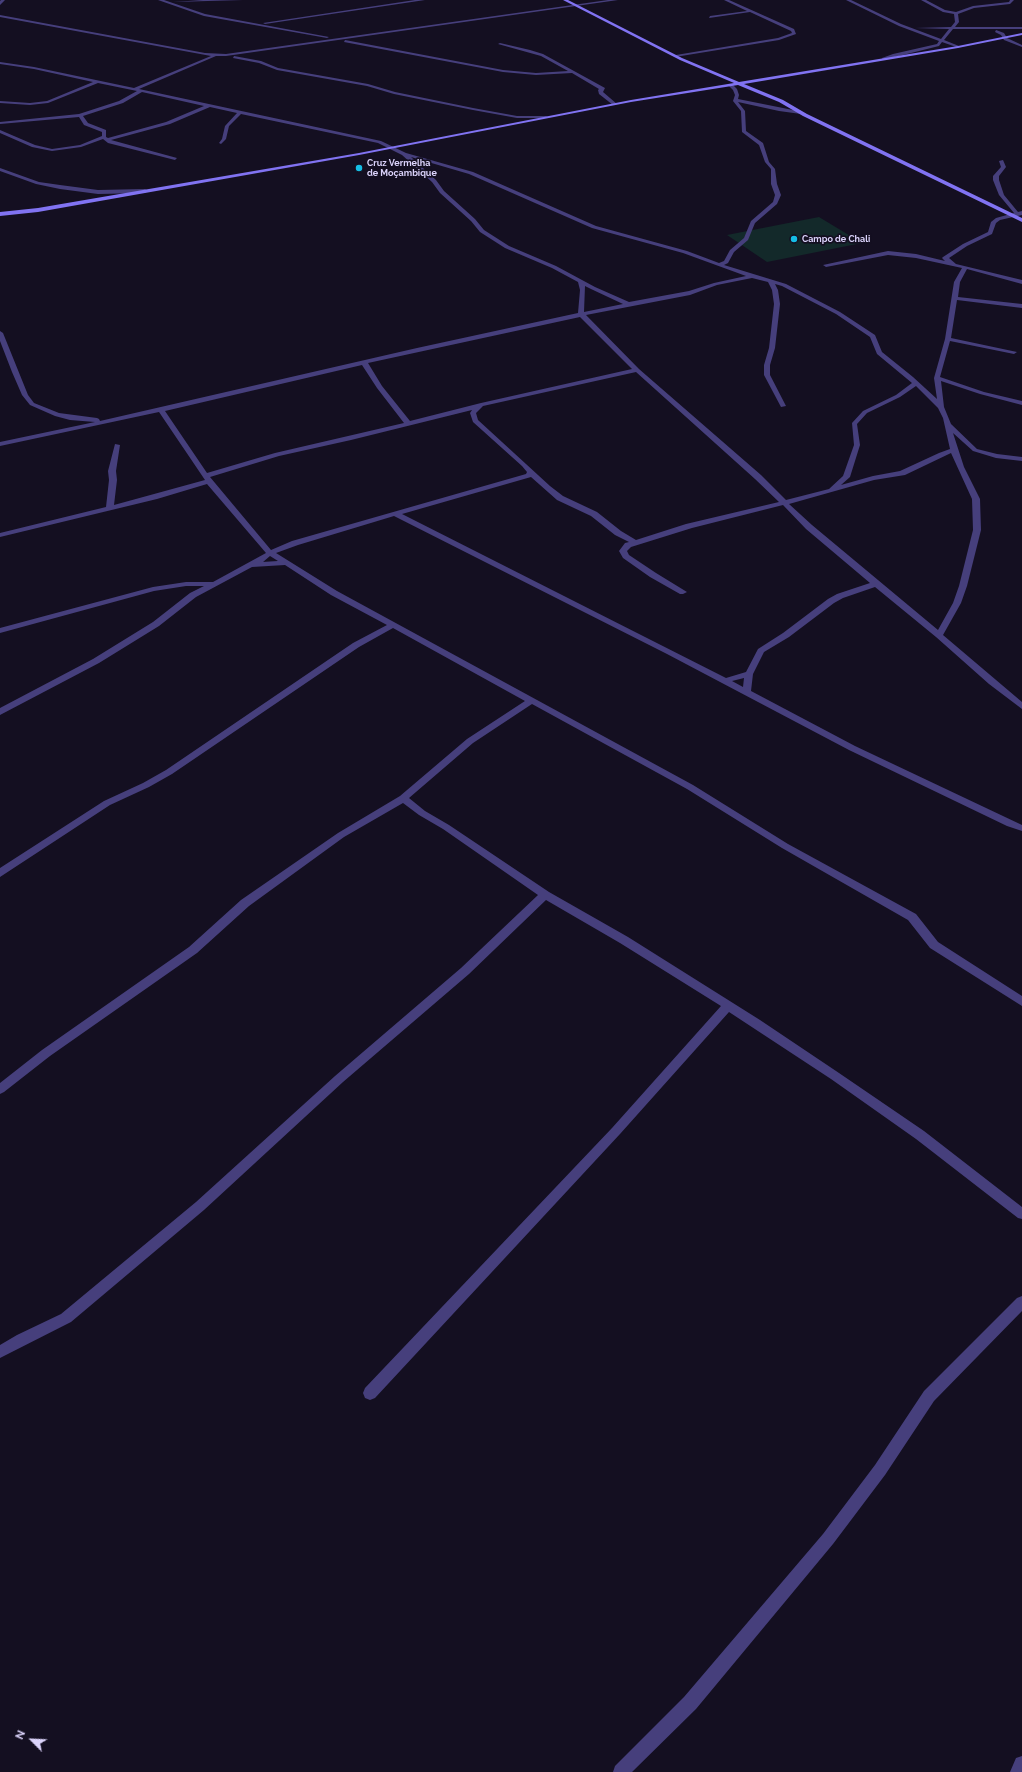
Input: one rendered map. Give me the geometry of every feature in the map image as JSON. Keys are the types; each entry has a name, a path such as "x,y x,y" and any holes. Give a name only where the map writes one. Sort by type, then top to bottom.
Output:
{"street":[{"path":"0,4 4,0"},
{"path":"161,0 191,2 245,0"},
{"path":"161,0 255,24 503,71 536,74 572,72"},
{"path":"216,6 241,0"},
{"path":"255,24 423,0"},
{"path":"565,0 676,56 781,101 801,113 1017,214"},
{"path":"0,16 216,55 226,55 616,0"},
{"path":"676,56 779,39 794,34 793,30 726,0"},
{"path":"848,0 910,28 958,47"},
{"path":"923,0 944,11 956,13 973,7 1012,1 1018,3"},
{"path":"710,17 752,11"},
{"path":"883,59 894,55 938,46 953,29 957,22 956,13"},
{"path":"277,21 275,25 278,28"},
{"path":"910,28 1022,28"},
{"path":"985,29 1000,32 1003,34 1005,39 1022,46"},
{"path":"0,214 38,210 391,148 615,104 743,84 1005,39 1022,34"},
{"path":"500,44 537,52 603,89 600,90 601,93 615,104"},
{"path":"133,90 216,55"},
{"path":"226,55 260,62 276,69 368,85 394,93 473,109 517,117 546,117"},
{"path":"0,63 141,91 377,142 404,154 471,173 594,227 685,252 754,277 770,280 784,285 812,299 866,331 875,340 879,352 916,383 941,407"},
{"path":"5,70 25,67"},
{"path":"0,102 30,104 48,102 96,82"},
{"path":"731,86 735,89 737,95 735,100"},
{"path":"0,123 80,115 121,102 141,91"},
{"path":"735,100 779,110 801,113"},
{"path":"719,265 726,262 732,252 746,239 753,222 775,203 778,195 774,184 773,169 767,162 761,144 744,132 743,111 735,100"},
{"path":"0,131 34,146 52,150 81,146 105,138 168,123 208,106"},
{"path":"221,143 224,139 227,126 239,113"},
{"path":"80,115 86,124 104,131 105,138"},
{"path":"105,138 123,146 175,159"},
{"path":"404,154 434,181 442,192 473,220 482,231 512,250 554,267 628,304"},
{"path":"1001,161 1004,167 996,176 996,180 1002,195 1022,220"},
{"path":"0,169 38,183 60,187 98,192 145,191"},
{"path":"954,265 945,258 948,255 987,235 994,222 998,219 1017,214"},
{"path":"826,265 888,252 916,256 1022,282"},
{"path":"940,635 957,603 963,586 977,530 976,499 960,467 954,450 948,425 941,407 937,378 948,339 954,298 960,275 964,267"},
{"path":"0,444 161,410 364,362 581,314 628,304 690,294 716,284 754,277"},
{"path":"770,280 775,290 777,304 772,348 767,365 768,375 784,406"},
{"path":"581,281 583,290 581,314 637,370 758,477 809,527 875,584 940,635 992,682 1022,706"},
{"path":"954,298 1022,306"},
{"path":"0,333 18,378 32,404 44,410 70,418 115,420"},
{"path":"948,339 1014,352"},
{"path":"364,362 382,392 408,423"},
{"path":"0,535 154,497 277,454 637,370"},
{"path":"937,378 982,393 1022,403"},
{"path":"830,491 846,477 849,470 857,445 854,424 865,412 898,396 916,383"},
{"path":"481,406 473,413 475,421 547,488 560,498 594,514 618,533 635,543"},
{"path":"161,410 207,479 270,553 334,593 690,787 784,846 912,917 934,945 1022,1002"},
{"path":"948,425 975,450 996,456 1022,459"},
{"path":"110,507 113,480 112,471 117,445"},
{"path":"683,592 653,575 626,556 623,551 625,547 689,526 830,491 873,478 902,473 913,469 941,454 954,450"},
{"path":"0,712 96,661 156,624 193,595 252,565 270,553 295,543 458,495 523,478 531,472"},
{"path":"396,514 852,748 1010,824 1022,828"},
{"path":"252,565 287,563"},
{"path":"0,631 153,589 186,584 213,584"},
{"path":"746,693 749,674 761,651 786,635 831,601 840,596 875,584"},
{"path":"0,873 107,804 146,786 169,772 356,645 393,625"},
{"path":"724,681 749,674"},
{"path":"0,1089 46,1053 193,950 245,903 341,835 403,798 470,741 531,701"},
{"path":"403,798 422,813 446,826 545,895 624,940 770,1032 920,1135 1022,1214"},
{"path":"0,1352 22,1339 66,1318 200,1206 339,1079 465,970 545,895"},
{"path":"370,1393 616,1131 728,1006"},
{"path":"621,1772 690,1703 828,1539 880,1470 929,1396 1022,1302"},
{"path":"1018,1772 1022,1764"}],"green space":[{"name":"Campo de Chali","path":"819,217 862,243 767,262 727,235"}],"place":[{"name":"Cruz Vermelha de Moçambique","path":"359,168"},
{"name":"Campo de Chali","path":"794,239"}]}
